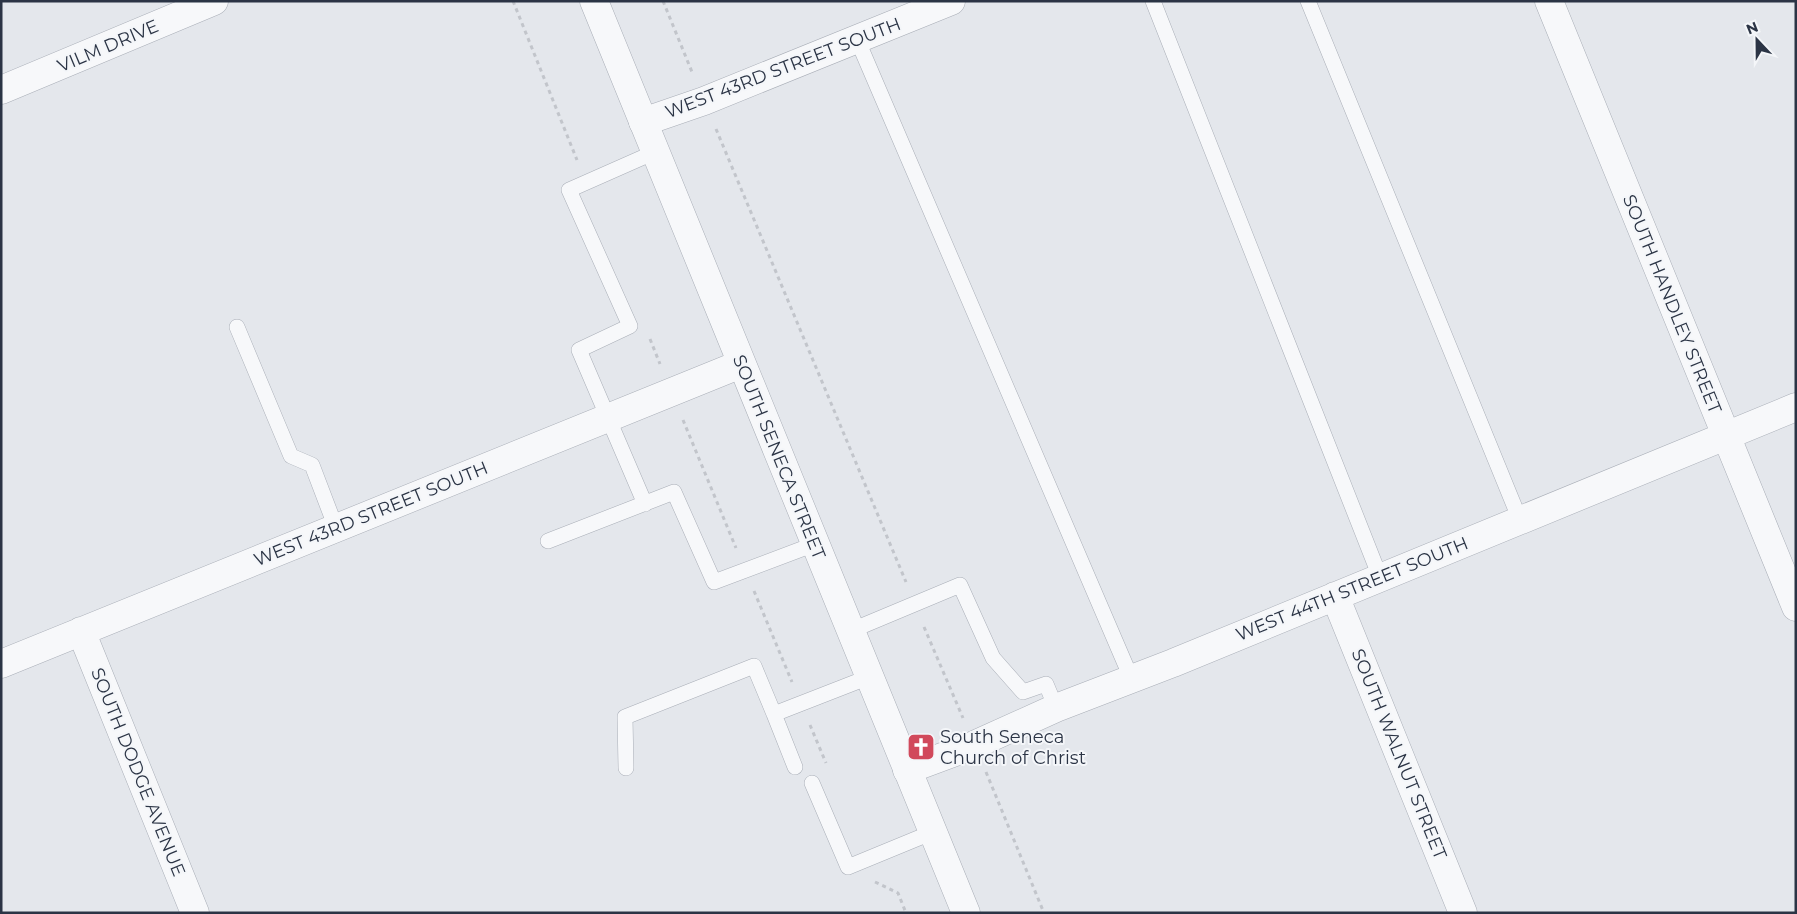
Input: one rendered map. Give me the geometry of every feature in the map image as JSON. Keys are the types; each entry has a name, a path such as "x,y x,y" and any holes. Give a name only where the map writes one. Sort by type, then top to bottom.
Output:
{"street":[{"name":"VILM DRIVE","path":"1,90 214,1"},
{"name":"SOUTH SENECA STREET","path":"594,1 966,913"},
{"name":"WEST 43RD STREET SOUTH","path":"643,122 704,101 951,1"},
{"name":"SOUTH HANDLEY STREET","path":"1548,1 1796,607"},
{"name":"WEST 43RD STREET SOUTH","path":"1,664 741,364"},
{"name":"WEST 44TH STREET SOUTH","path":"907,770 974,745 1056,708 1132,680 1796,407"},
{"name":"SOUTH WALNUT STREET","path":"1335,596 1463,913"},
{"name":"SOUTH DODGE AVENUE","path":"81,631 195,913"}],"lane":[{"path":"1153,1 1380,577"},
{"path":"1308,1 1520,520"},
{"path":"857,39 1132,680"},
{"path":"645,504 579,350 630,326 569,190 655,152"},
{"path":"237,327 291,456 312,466 336,528"},
{"path":"548,542 674,492 714,582 815,544"},
{"path":"850,631 960,585 993,658 1023,692 1046,684 1056,708"},
{"path":"626,768 625,717 754,666 794,767"},
{"path":"774,714 869,678"},
{"path":"812,783 848,867 933,832"}],"path":[{"path":"513,1 586,182"},
{"path":"662,1 1044,913"},
{"path":"650,338 828,768"},
{"path":"866,860 875,882 898,893 906,913"}],"place":[{"name":"South Seneca Church of Christ","path":"921,747"}]}
